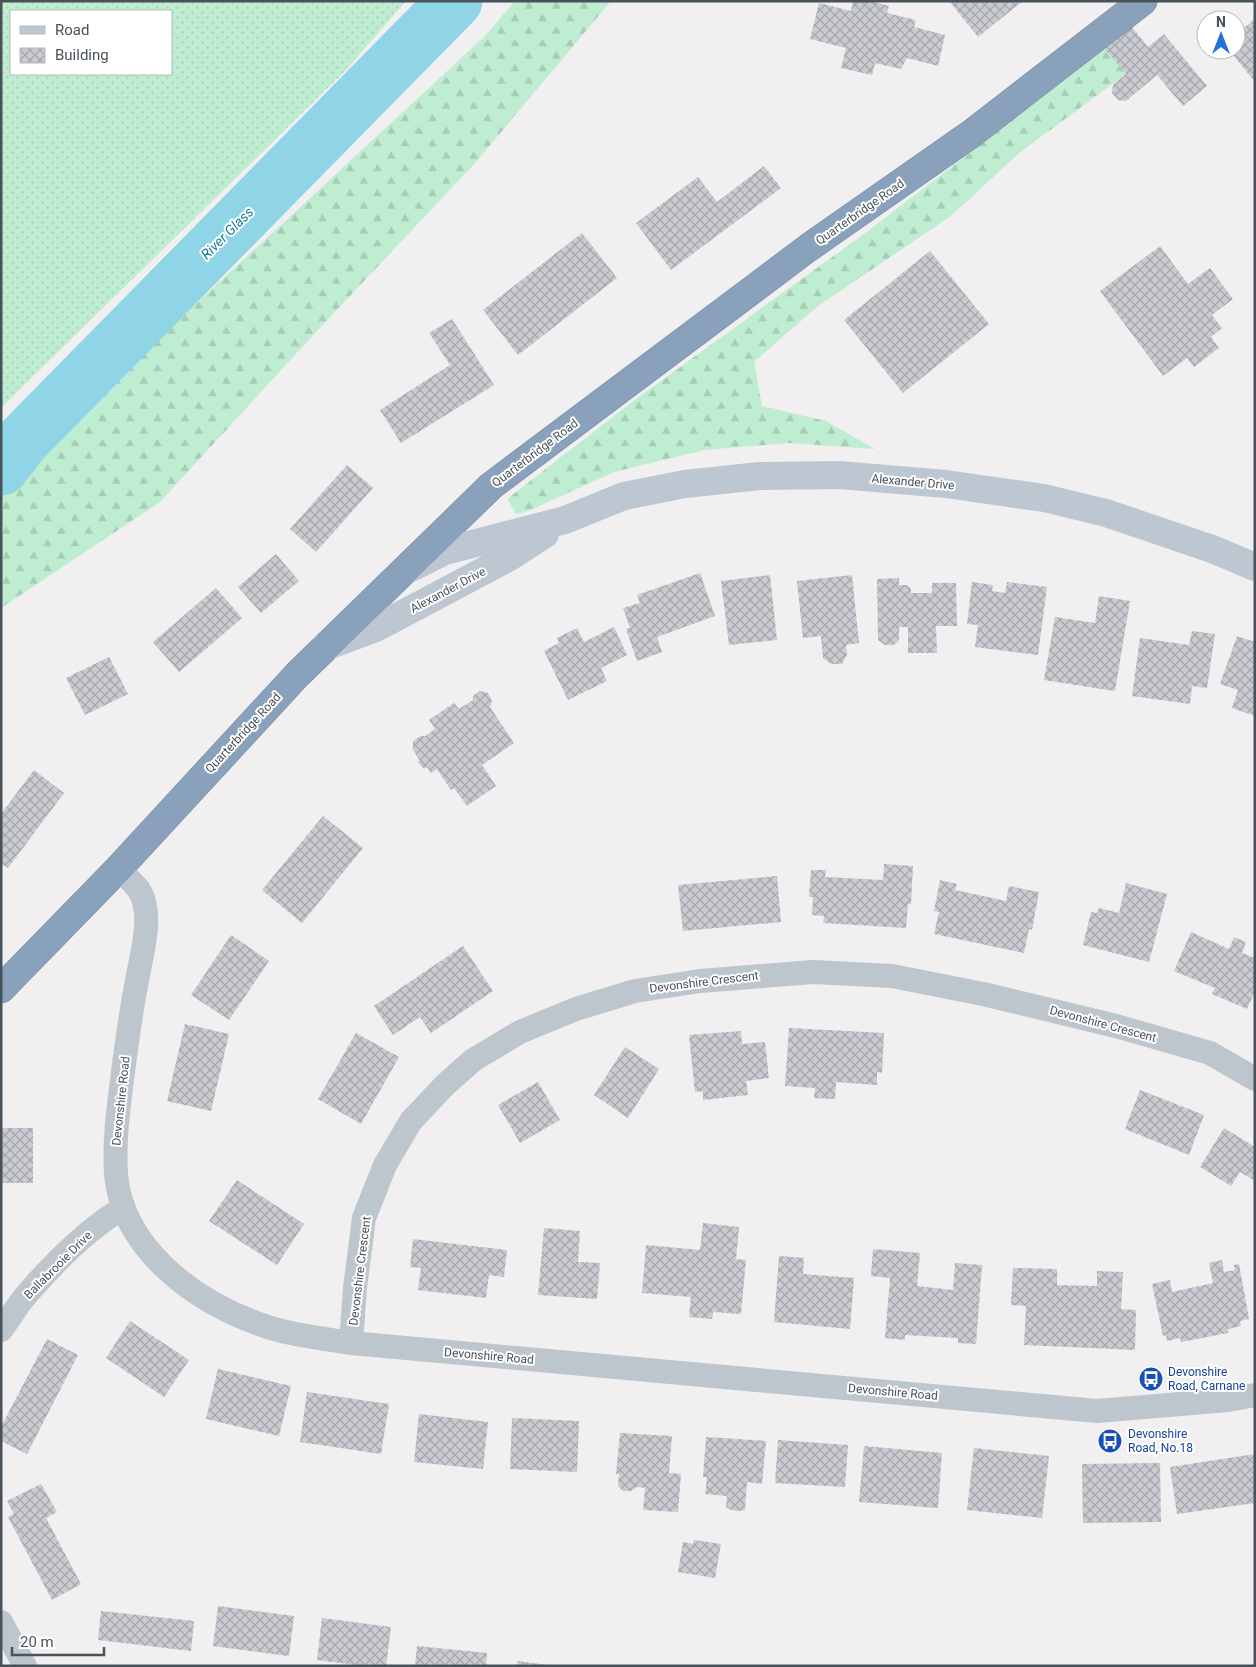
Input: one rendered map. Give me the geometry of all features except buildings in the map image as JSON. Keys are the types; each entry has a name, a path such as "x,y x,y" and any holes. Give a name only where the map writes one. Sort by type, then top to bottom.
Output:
{"highway":[{"name":"Quarterbridge Road","path":"1,989 118,868 325,647 491,486 808,248 971,134 1143,1"}],"main road":[{"name":"Alexander Drive","path":"403,571 445,551 565,520 624,496 685,484 760,476 839,475 946,484 1044,498 1106,513 1212,549 1255,567"},
{"name":"Alexander Drive","path":"325,647 376,628 508,558 565,520"}],"street":[{"name":"Devonshire Road","path":"118,868 140,892 145,906 146,924 130,1020 116,1127 116,1174 123,1208 139,1237 178,1281 233,1314 261,1325 351,1343 1097,1411 1228,1400 1255,1395"},
{"name":"Devonshire Crescent","path":"351,1343 355,1288 364,1218 385,1165 411,1121 473,1060 520,1032 576,1009 635,991 700,981 769,974 813,972 892,976 983,994 1116,1026 1210,1053 1255,1079"},
{"name":"Ballabrooie Drive","path":"1,1330 28,1293 83,1237 108,1217 123,1208"},
{"path":"1,1622 25,1666"}],"green space":[{"path":"1,1 406,1 344,72 1,408"},
{"path":"515,1 611,1 476,162 160,502 1,608 1,442 120,374 485,36"},
{"path":"1105,49 1126,74 1019,153 951,216 818,306 754,362 762,406 826,421 875,449 788,443 704,450 614,472 526,512 516,514 508,500 511,496 632,402 868,231"}],"waterway":[{"name":"River Glass","path":"1,468 22,441 455,1"}],"place":[{"name":"Devonshire Road, Carnane","path":"1151,1379"},
{"name":"Devonshire Road, No.18","path":"1110,1441"}]}
